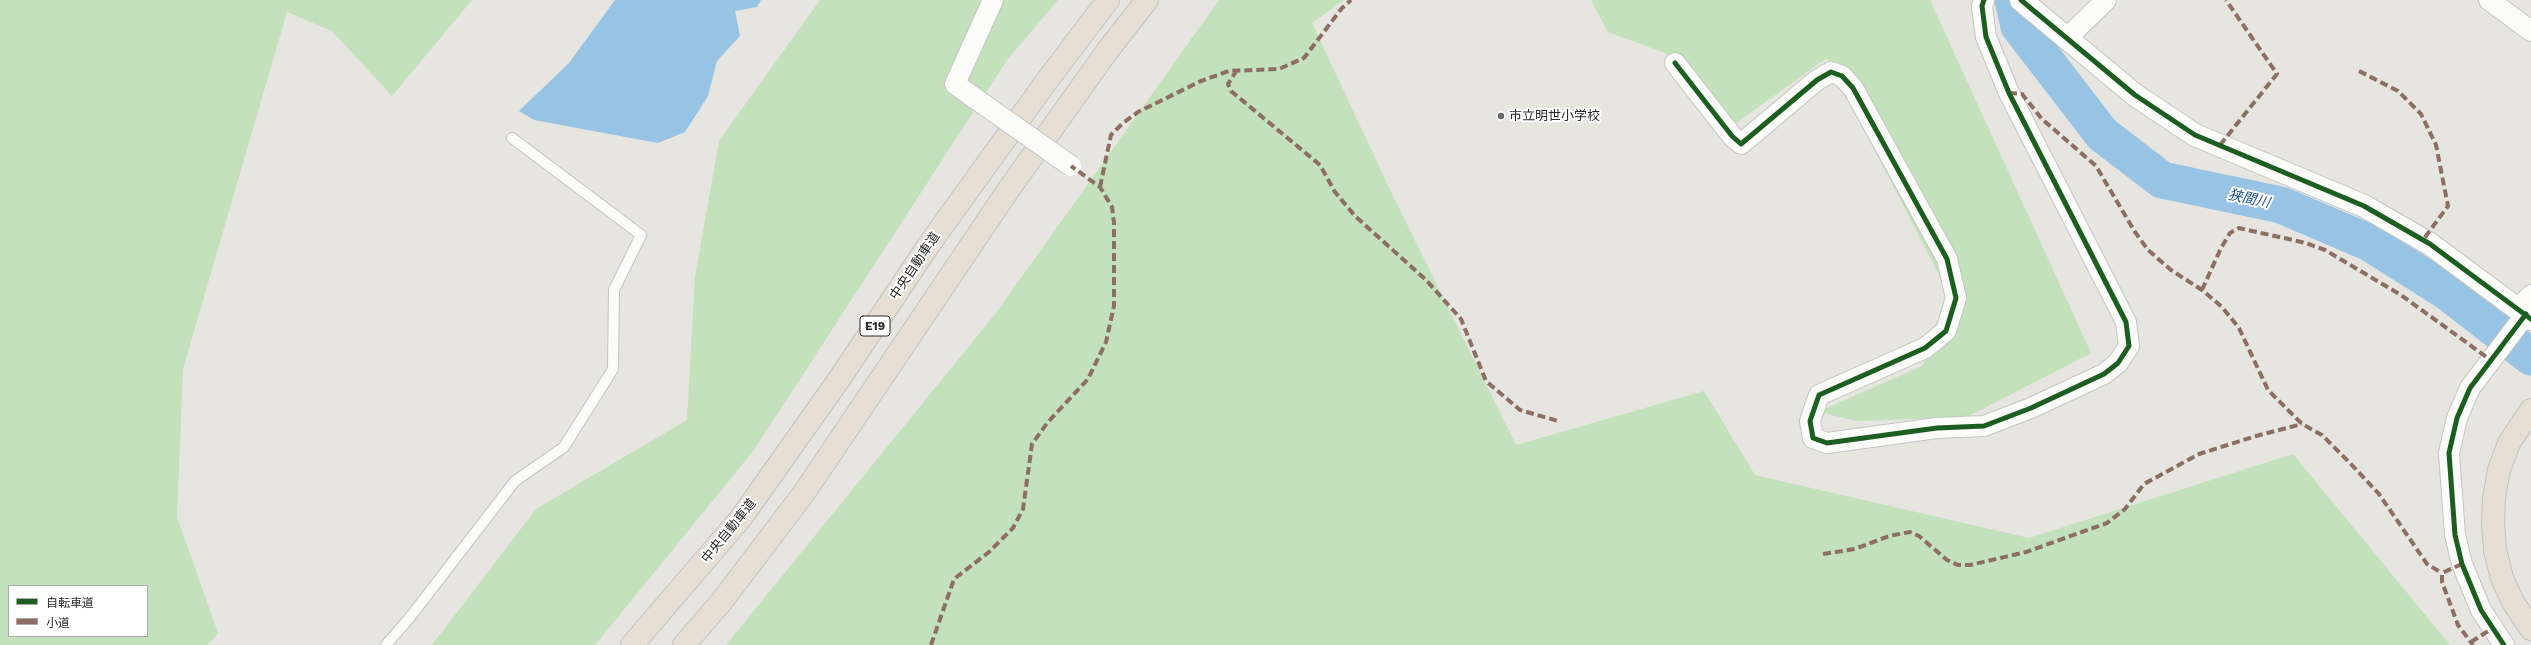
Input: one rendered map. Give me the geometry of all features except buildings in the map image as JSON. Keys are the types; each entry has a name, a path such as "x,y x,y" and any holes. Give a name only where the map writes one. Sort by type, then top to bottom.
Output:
{"highway":[{"name":"中央自動車道","path":"632,645 741,518 840,378 928,246 1046,82 1108,0"},
{"name":"E19","path":"684,645 722,601 804,493 1009,189 1108,50 1147,0"},
{"path":"2527,415 2508,443 2499,470 2494,498 2494,524 2495,550 2502,578 2513,602 2531,629"}],"street":[{"path":"993,0 956,84 1071,166"},
{"path":"1674,62 1732,136 1741,144 1817,80 1831,72 1842,76 1853,88 1947,259 1956,298 1946,331 1924,348 1819,395 1810,421 1813,438 1827,443 1937,428 1984,426 2031,408 2104,374 2118,363 2129,346 2126,322 2009,93 1986,37 1982,6 1984,0"},
{"path":"2021,0 2135,95 2195,135 2364,206 2430,244 2526,309 2492,361 2470,388 2457,418 2449,453 2449,483 2455,535 2462,564 2481,610 2504,645"},
{"path":"2060,34 2106,0"},
{"path":"2489,0 2531,31"}],"lane":[{"path":"386,645 411,616 515,481 564,447 613,369 614,290 641,235 512,138"}],"green space":[{"path":"0,0 472,0 392,96 332,31 287,12 183,369 177,517 218,633 208,645 0,645"},
{"path":"820,0 1058,0 1007,60 754,450 595,645 432,645 536,509 687,420 695,277 719,141"},
{"path":"1219,0 1344,0 1312,23 1392,194 1516,445 1704,391 1755,475 2029,538 2293,454 2450,645 726,645 996,313"},
{"path":"1591,0 1930,0 2091,353 1967,417 1857,421 1818,412 1922,366 1954,304 1827,58 1722,133 1665,53 1608,32"}],"water":[{"path":"615,0 761,0 757,7 735,11 740,36 717,61 708,96 685,132 658,143 534,120 519,111 569,63"}],"waterway":[{"name":"狭間川","path":"2013,0 2019,26 2102,134 2162,180 2281,205 2370,243 2446,291 2531,357"}],"marked path":[{"path":"1100,187 1111,135 1123,123 1138,112 1201,81 1229,71 1279,69 1304,58 1342,8 1351,0"},
{"path":"2220,145 2277,74 2226,0"},
{"path":"1237,70 1228,84 1231,91 1320,165 1335,192 1355,216 1426,280 1461,319 1486,381 1520,410 1558,421"},
{"path":"2359,71 2398,91 2421,114 2436,145 2448,206 2423,240"},
{"path":"2009,93 2022,94 2042,119 2096,166 2135,232 2148,250 2171,270 2202,290 2222,307 2239,328 2268,390 2302,424 2322,435 2350,463 2379,494 2427,564 2442,573"},
{"path":"931,645 954,579 989,552 1013,528 1023,509 1032,444 1048,422 1088,379 1106,342 1114,306 1114,223 1112,207 1100,187 1071,166"},
{"path":"2202,290 2221,248 2230,233 2239,228 2306,243 2325,250 2401,295 2492,361"},
{"path":"1823,554 1855,549 1889,536 1910,532 1919,536 1947,560 1958,565 1970,565 2026,552 2107,523 2125,509 2144,484 2199,454 2256,436 2302,424"},
{"path":"2462,564 2442,573 2442,582 2458,625 2473,645"},
{"path":"2471,642 2493,628"}],"cycle path":[{"path":"1675,63 1732,136 1741,144 1817,80 1831,72 1842,76 1853,88 1947,259 1956,298 1946,331 1925,348 1819,395 1810,421 1813,438 1827,443 1937,428 1984,426 2031,408 2104,374 2118,363 2129,346 2126,322 2009,93 1986,37 1982,6 1984,0"},
{"path":"2021,0 2135,95 2195,135 2364,206 2430,244 2531,319"},
{"path":"2504,645 2481,610 2462,564 2455,535 2449,453 2457,418 2470,388 2526,314"}],"place":[{"name":"市立明世小学校","path":"1501,116"}]}
